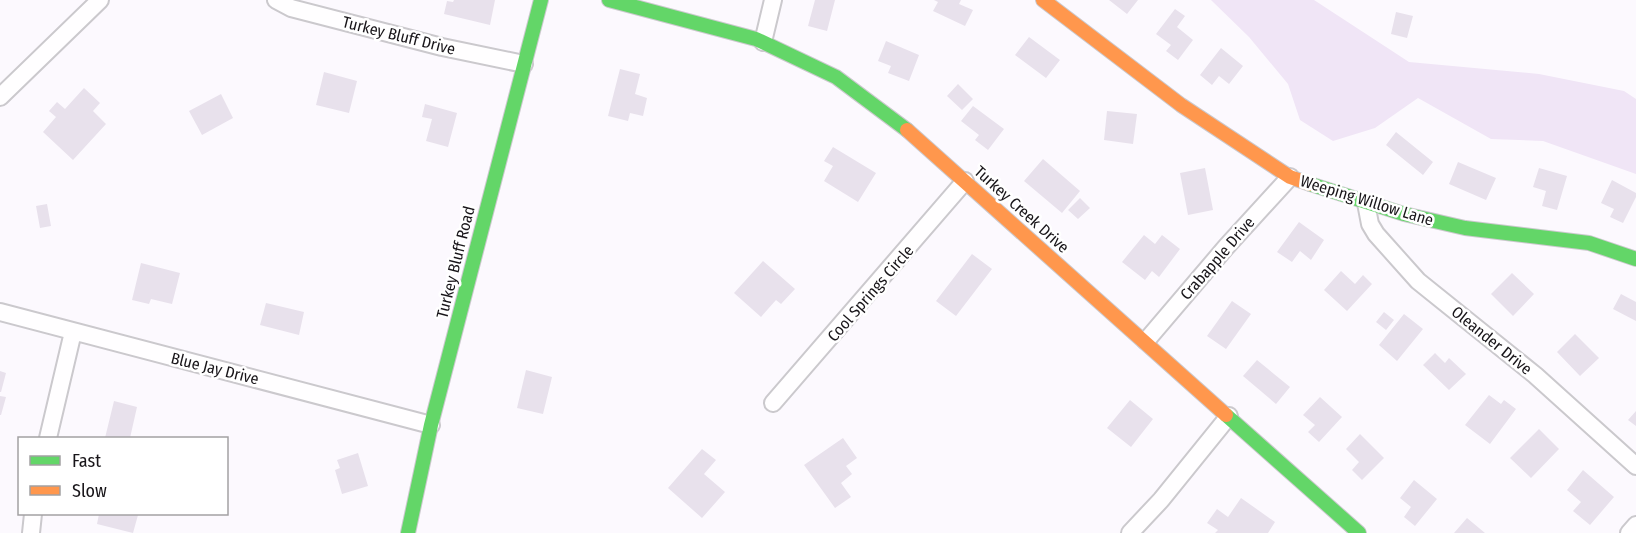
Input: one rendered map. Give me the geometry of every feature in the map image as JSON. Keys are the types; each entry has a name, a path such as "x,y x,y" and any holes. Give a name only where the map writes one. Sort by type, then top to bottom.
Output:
{"street":[{"path":"0,97 100,0"},
{"name":"Turkey Bluff Drive","path":"276,0 291,8 442,47 524,64"},
{"name":"Turkey Bluff Road","path":"408,533 431,425 541,0"},
{"name":"Turkey Creek Drive","path":"609,0 763,42 836,78 897,121 1359,533"},
{"path":"763,42 773,0"},
{"name":"Weeping Willow Lane","path":"1043,0 1181,105 1290,177 1366,203 1465,228 1589,243 1636,259"},
{"name":"Crabapple Drive","path":"1146,341 1226,247 1290,177"},
{"name":"Cool Springs Circle","path":"773,403 965,181"},
{"name":"Oleander Drive","path":"1366,203 1370,225 1376,234 1418,281 1535,375 1636,466"},
{"name":"Blue Jay Drive","path":"0,312 431,425"},
{"path":"48,437 73,332"},
{"path":"1130,533 1161,500 1229,416"},
{"path":"30,533 33,515"},
{"path":"1629,533 1636,525"}],"shaded area":[{"path":"1211,0 1314,0 1409,62 1539,74 1624,91 1636,99 1636,174 1543,141 1491,139 1418,98 1375,128 1333,141 1300,120 1288,84 1249,37"}],"building":[{"path":"454,0 495,0 490,25 444,14 447,1 453,2"},
{"path":"815,0 835,0 827,31 808,26"},
{"path":"934,0 961,0 959,4 973,10 965,26 933,11 938,2"},
{"path":"1109,0 1138,0 1127,14"},
{"path":"1175,9 1185,16 1177,27 1193,40 1178,60 1166,51 1171,45 1156,34"},
{"path":"1396,12 1413,16 1407,38 1391,34"},
{"path":"1029,37 1060,60 1046,78 1015,55"},
{"path":"886,41 919,55 909,81 888,73 891,66 878,61"},
{"path":"1221,48 1243,66 1229,84 1219,76 1212,85 1200,75"},
{"path":"620,69 640,74 635,94 647,98 643,116 630,113 628,121 608,116"},
{"path":"324,72 357,81 349,113 316,105"},
{"path":"958,84 973,99 962,110 947,96"},
{"path":"84,88 100,103 93,111 106,124 73,160 43,132 56,117 49,111 57,102 65,109"},
{"path":"221,94 233,118 202,135 189,111"},
{"path":"425,104 457,113 448,147 426,141 432,119 422,117"},
{"path":"973,106 1004,129 988,150 975,140 979,135 961,121"},
{"path":"1107,111 1137,114 1133,144 1104,140"},
{"path":"1396,132 1433,162 1423,175 1386,145"},
{"path":"833,147 876,173 858,202 824,181 833,166 824,161"},
{"path":"1043,159 1080,191 1062,213 1024,181"},
{"path":"1458,162 1496,178 1486,200 1449,184"},
{"path":"1205,168 1213,210 1188,215 1180,173"},
{"path":"1539,168 1567,176 1557,210 1542,206 1546,191 1533,187"},
{"path":"1612,180 1636,193 1623,223 1610,217 1614,209 1601,203"},
{"path":"1080,198 1090,208 1078,219 1068,210"},
{"path":"47,204 51,226 40,228 36,206"},
{"path":"1299,222 1324,240 1311,260 1300,251 1292,262 1277,252"},
{"path":"1144,235 1155,244 1162,235 1180,249 1159,277 1152,271 1145,280 1122,262"},
{"path":"972,254 992,269 956,316 936,301"},
{"path":"763,261 795,289 781,304 776,300 761,317 734,293"},
{"path":"141,263 180,273 172,304 151,299 149,304 132,300"},
{"path":"1341,271 1355,284 1363,275 1372,284 1347,311 1324,290"},
{"path":"1512,273 1534,294 1513,316 1491,294"},
{"path":"1621,294 1636,302 1636,321 1613,309"},
{"path":"1232,301 1251,314 1226,349 1207,336"},
{"path":"266,303 304,312 299,335 260,325"},
{"path":"1384,312 1394,320 1386,330 1376,322"},
{"path":"1404,314 1423,329 1397,361 1379,345"},
{"path":"1575,334 1599,358 1580,376 1557,352"},
{"path":"1435,353 1445,363 1449,358 1466,374 1449,390 1423,365"},
{"path":"1257,360 1290,387 1276,404 1243,376"},
{"path":"526,370 552,377 543,414 517,408"},
{"path":"0,371 6,373 1,392 0,392"},
{"path":"1489,395 1501,404 1504,400 1516,409 1490,444 1465,425"},
{"path":"0,396 6,397 1,415 0,415"},
{"path":"1320,397 1342,417 1319,442 1308,432 1315,425 1303,415"},
{"path":"1130,400 1153,419 1131,447 1107,428"},
{"path":"114,401 137,407 130,437 105,437"},
{"path":"1636,411 1636,426 1628,420"},
{"path":"1539,429 1559,449 1531,478 1510,458"},
{"path":"1360,434 1384,458 1362,480 1352,470 1359,462 1346,449"},
{"path":"843,438 857,458 846,466 852,474 841,483 851,497 835,508 804,465"},
{"path":"702,449 716,460 704,474 725,492 702,518 668,488"},
{"path":"358,453 368,486 342,494 335,470 340,468 337,460"},
{"path":"1583,470 1614,497 1590,525 1573,511 1581,502 1567,490"},
{"path":"1414,480 1437,499 1415,526 1404,517 1411,507 1400,498"},
{"path":"1241,498 1275,522 1268,533 1215,533 1218,530 1207,523 1217,509 1228,517"},
{"path":"99,515 138,515 133,533 97,524"},
{"path":"1467,518 1485,533 1454,533"}],"traffic: fast":[{"path":"408,533 431,425 541,0"},
{"path":"609,0 756,39 836,77 907,130"},
{"path":"1310,184 1404,214 1465,228 1589,243 1636,259"},
{"path":"1226,415 1359,533"}],"traffic: slow":[{"path":"1043,0 1181,105 1290,177 1310,184"},
{"path":"907,130 1226,415"}]}
